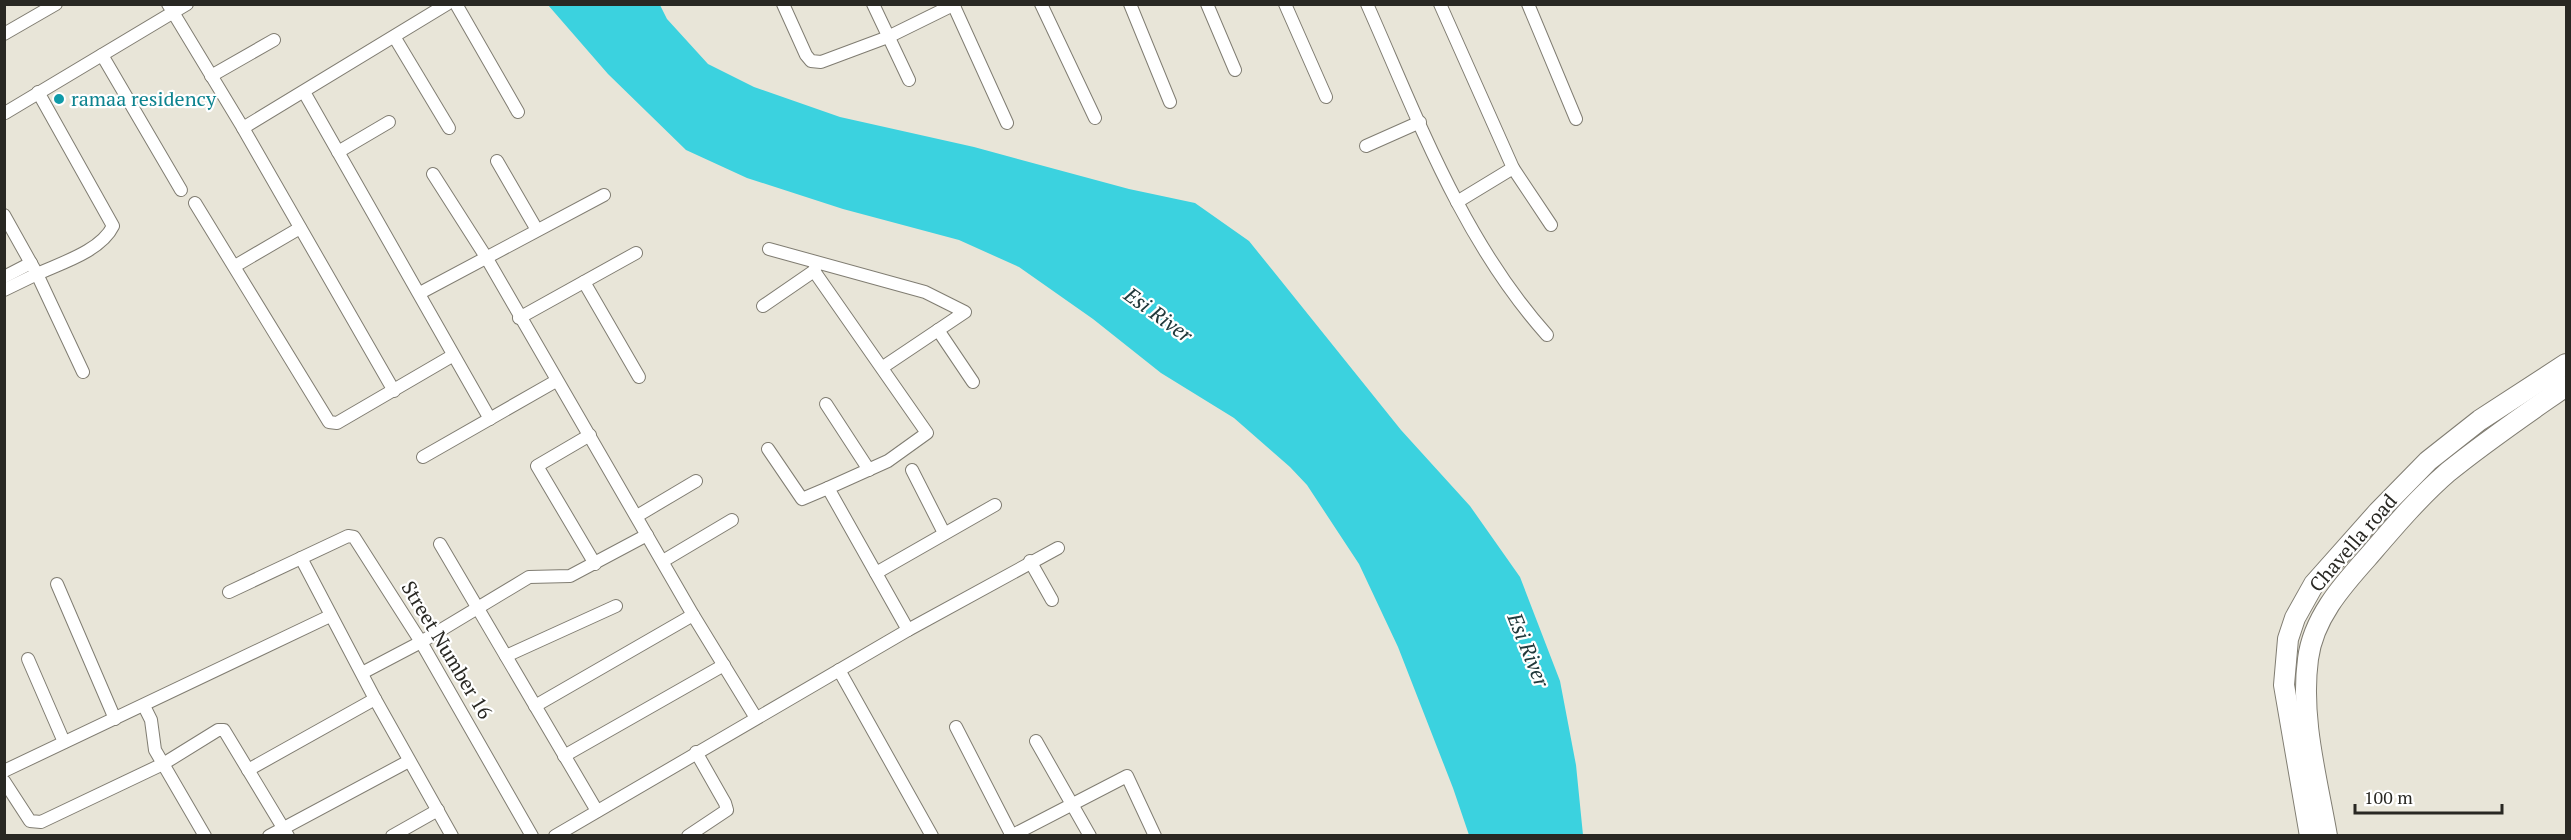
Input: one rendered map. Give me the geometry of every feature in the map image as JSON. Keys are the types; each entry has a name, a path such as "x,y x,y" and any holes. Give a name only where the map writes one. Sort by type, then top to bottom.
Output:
{"highway":[{"name":"Chavella road","path":"2310,836 2284,685 2289,639 2295,618 2314,584 2378,512 2428,461 2480,420 2566,364"},
{"name":"Chavella road","path":"2327,836 2307,723 2308,657 2319,624 2336,593 2397,523 2447,474 2497,434 2566,386"}],"street":[{"path":"4,34 42,8 56,4"},
{"path":"5,113 102,55 171,9 188,4"},
{"path":"243,128 395,38 447,4"},
{"path":"456,4 518,112"},
{"path":"783,4 806,55 811,61 821,62 888,37 954,5 1007,123"},
{"path":"873,4 909,80"},
{"path":"1041,4 1095,118"},
{"path":"1207,4 1234,70"},
{"path":"1285,4 1326,97"},
{"path":"1367,4 1468,226 1515,297 1547,335"},
{"path":"1440,4 1513,168 1551,225"},
{"path":"1528,4 1576,119"},
{"path":"1134,6 1170,102"},
{"path":"171,9 243,128 394,391"},
{"path":"395,38 449,129"},
{"path":"211,76 274,40"},
{"path":"102,55 180,190"},
{"path":"4,277 34,269 96,244 108,236 113,226 38,92"},
{"path":"304,92 420,293 452,356 490,419"},
{"path":"338,152 389,122"},
{"path":"1366,146 1420,122"},
{"path":"497,161 537,230"},
{"path":"1457,202 1513,168"},
{"path":"433,174 486,257 519,318 756,718"},
{"path":"420,293 604,195"},
{"path":"195,203 329,422 337,423 452,356"},
{"path":"4,215 34,269 83,372"},
{"path":"235,266 300,228"},
{"path":"769,249 816,266 925,292 965,312 883,367"},
{"path":"519,318 636,253"},
{"path":"763,306 816,266"},
{"path":"768,449 802,499 888,461 927,433 816,266"},
{"path":"4,290 34,269"},
{"path":"584,282 639,377"},
{"path":"938,330 973,382"},
{"path":"423,457 556,381"},
{"path":"826,404 869,470"},
{"path":"590,435 537,466 595,564"},
{"path":"912,470 944,533"},
{"path":"637,516 696,481"},
{"path":"828,488 908,630"},
{"path":"876,573 995,505"},
{"path":"663,561 732,520"},
{"path":"362,673 421,642 529,577 570,576 647,535"},
{"name":"Street Number 16","path":"301,558 348,536 354,537 421,642 532,836"},
{"path":"440,544 597,811"},
{"path":"555,836 908,630 1030,561 1058,548"},
{"path":"229,592 301,558 375,699 452,836"},
{"path":"1030,561 1052,600"},
{"path":"57,584 116,719"},
{"path":"506,656 616,606"},
{"path":"535,706 693,615"},
{"path":"4,771 330,616"},
{"path":"28,659 64,742"},
{"path":"564,756 724,665"},
{"path":"839,670 932,836"},
{"path":"248,770 375,699"},
{"path":"144,706 151,720 155,750 205,836"},
{"path":"956,727 1012,835 1127,776 1155,836"},
{"path":"5,785 30,821 41,822 163,764 218,730 224,730 286,832"},
{"path":"1036,741 1090,836"},
{"path":"688,836 727,810 696,752"},
{"path":"269,836 286,832 410,761"},
{"path":"392,836 438,810"}],"water":[{"name":"Esi River","path":"548,5 660,5 667,19 708,64 754,87 840,117 974,147 1129,189 1195,203 1249,241 1401,430 1470,506 1520,577 1560,681 1576,765 1583,835 1469,835 1398,647 1359,564 1307,485 1234,418 1161,373 1093,319 1019,267 959,240 843,209 747,178 686,150 608,74"}],"place":[{"name":"ramaa residency","path":"59,99"}]}
